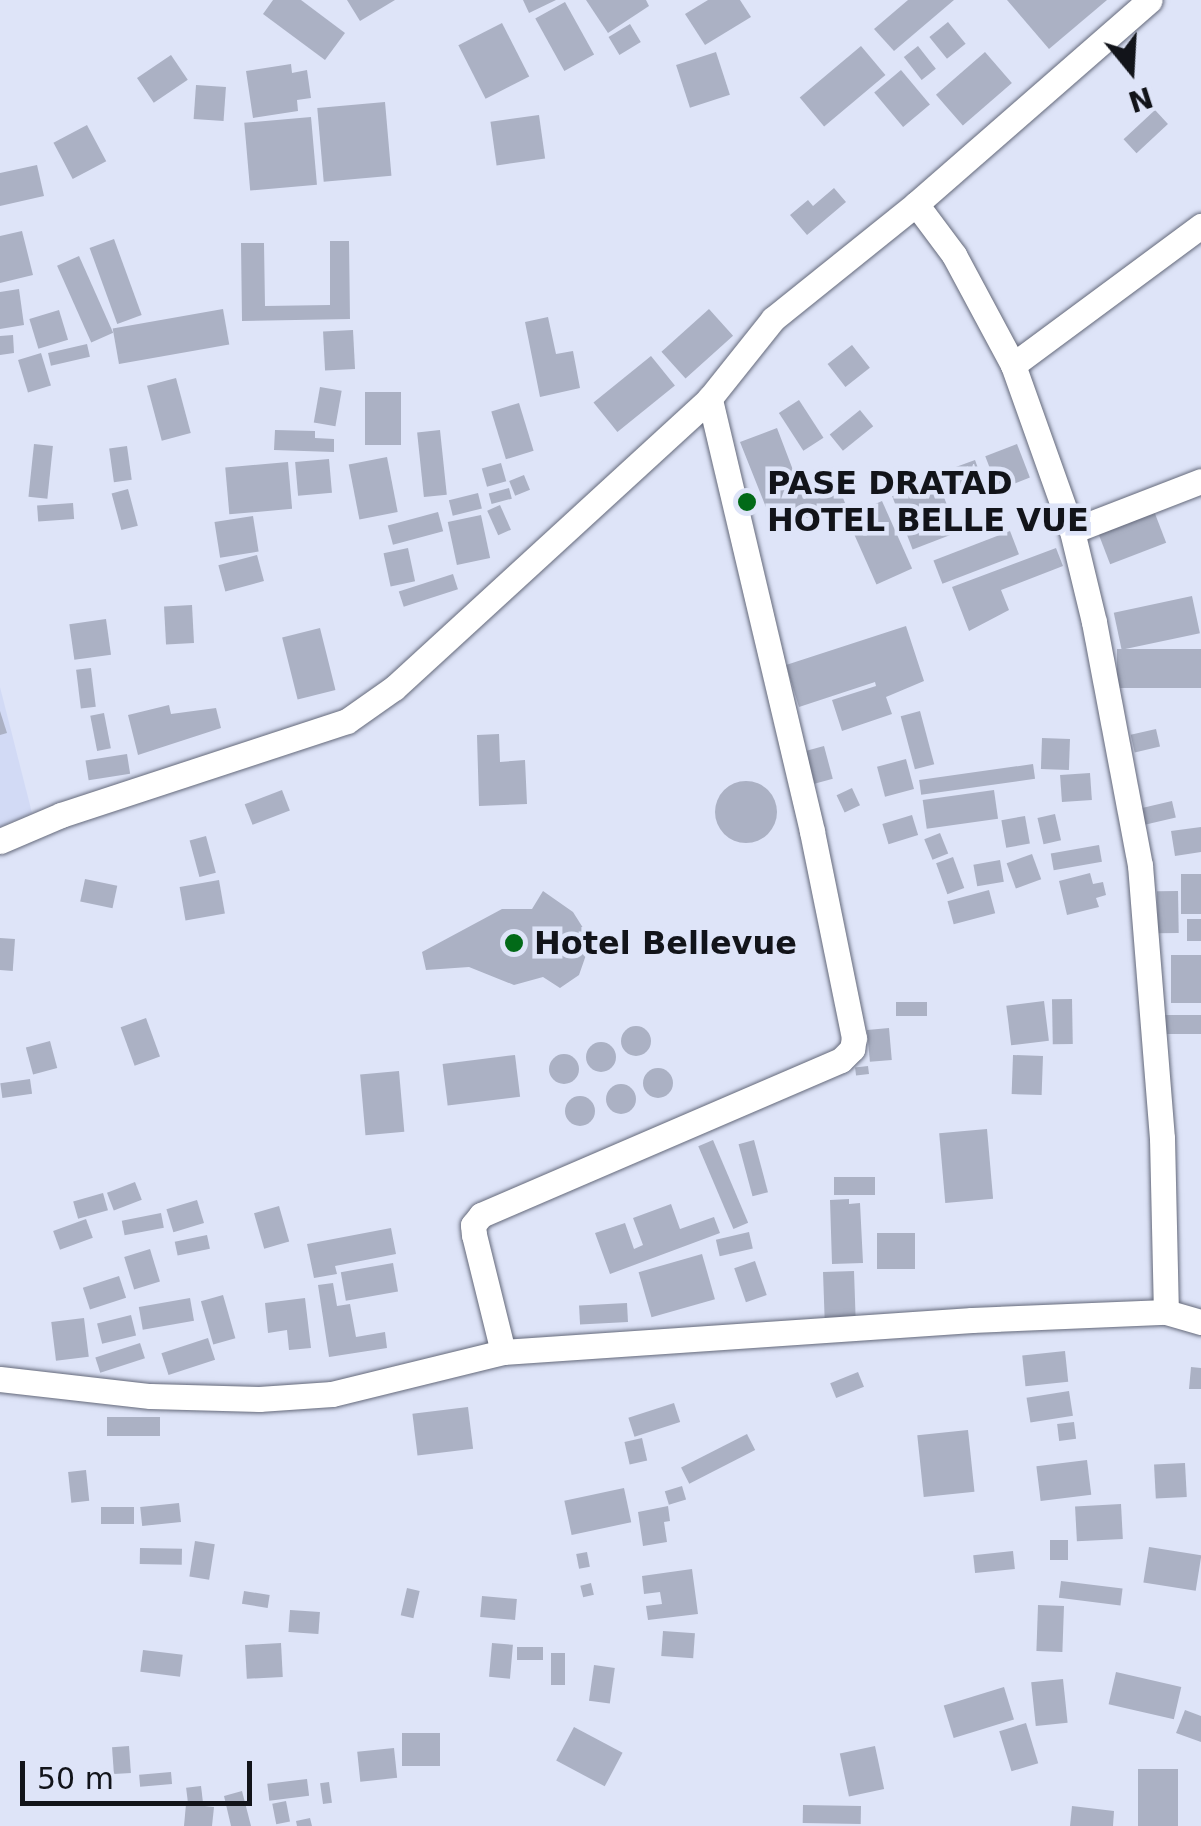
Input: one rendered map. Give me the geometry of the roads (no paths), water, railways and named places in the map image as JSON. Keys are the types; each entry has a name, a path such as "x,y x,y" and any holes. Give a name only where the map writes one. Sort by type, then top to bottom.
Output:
{"street":[{"path":"0,841 128,791 347,721 394,688 710,398 773,319 916,204 1150,0"},
{"path":"916,204 954,256 1013,364 1072,531 1098,639 1140,866 1162,1138 1166,1312"},
{"path":"1013,364 1054,339 1201,226"},
{"path":"503,1352 474,1235 473,1225 481,1214 842,1060 852,1049 854,1038 812,831 710,398"},
{"path":"1072,531 1201,480"},
{"path":"0,1379 150,1396 259,1399 332,1394 503,1352 972,1320 1166,1312 1201,1322"}],"place":[{"name":"PASE DRATAD HOTEL BELLE VUE","path":"747,502"},
{"name":"Hotel Bellevue","path":"514,943"}]}
